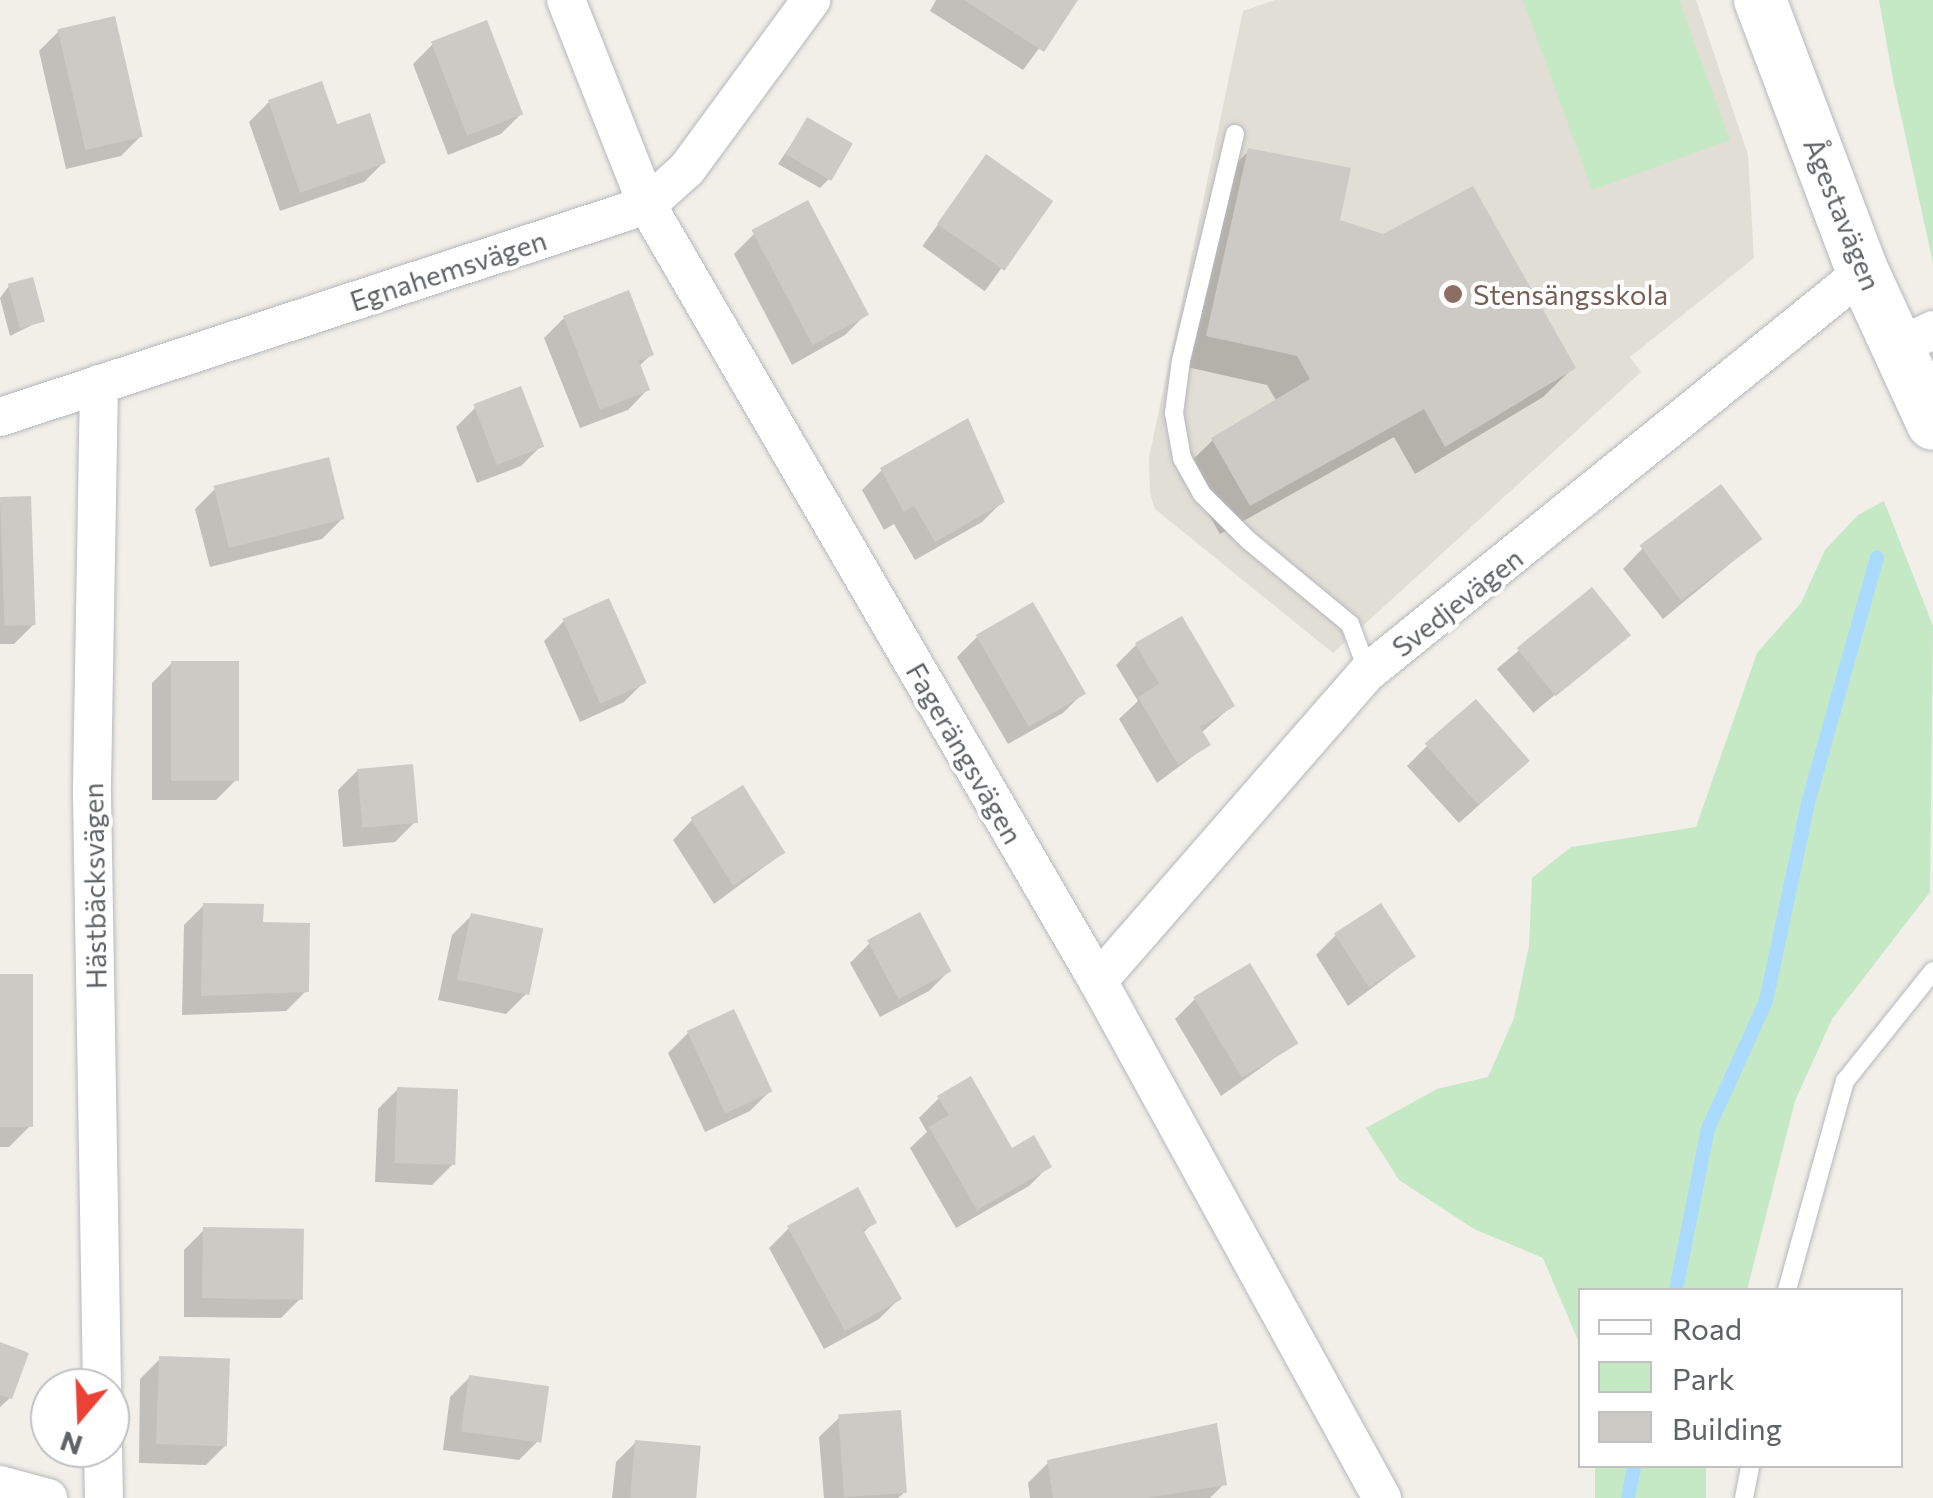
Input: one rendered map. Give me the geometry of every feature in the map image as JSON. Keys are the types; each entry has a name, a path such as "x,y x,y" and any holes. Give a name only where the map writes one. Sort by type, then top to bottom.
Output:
{"main road":[{"name":"Ågestavägen","path":"1760,0 1863,272 1916,338 1933,424"}],"street":[{"name":"Fagerängsvägen","path":"566,0 648,205 1098,981 1382,1498"},
{"name":"Egnahemsvägen","path":"0,417 648,205 687,169 810,0"},
{"name":"Svedjevägen","path":"1098,981 1368,672 1863,272"},
{"name":"Hästbäcksvägen","path":"99,384 92,796 102,1368"},
{"path":"104,1468 104,1498"},
{"path":"0,1485 48,1498"}],"lane":[{"path":"1235,134 1181,360 1174,413 1182,458 1202,494 1248,540 1350,624 1368,672"},
{"path":"1788,1288 1846,1081 1933,971"},
{"path":"1744,1498 1750,1468"}],"shaded area":[{"path":"1275,0 1696,0 1748,155 1754,258 1630,357 1641,372 1333,653 1155,509 1150,493 1149,458 1243,11"}],"green space":[{"path":"1523,0 1679,0 1730,140 1592,190"},
{"path":"1879,0 1933,0 1933,263 1893,79"},
{"path":"1884,501 1933,626 1930,892 1832,1019 1795,1101 1748,1288 1578,1288 1578,1340 1543,1258 1474,1229 1399,1180 1366,1128 1437,1089 1488,1077 1514,1018 1529,946 1532,878 1571,847 1696,827 1757,653 1801,603 1825,550 1858,515"},
{"path":"1595,1468 1706,1468 1706,1498 1595,1498"}],"building":[{"path":"964,0 1078,0 1044,52"},
{"path":"115,16 143,137 85,150 58,29"},
{"path":"487,20 523,114 467,136 431,42"},
{"path":"322,81 337,124 370,113 386,163 300,193 268,100"},
{"path":"807,117 853,144 831,181 786,154"},
{"path":"1248,148 1351,168 1340,220 1383,234 1473,186 1576,368 1445,447 1424,409 1250,506 1211,438 1310,379 1297,356 1206,336"},
{"path":"986,154 1053,201 1004,271 937,224"},
{"path":"808,200 869,315 813,345 751,230"},
{"path":"33,277 45,321 20,328 8,284"},
{"path":"629,290 654,355 639,361 650,390 600,410 563,316"},
{"path":"521,386 544,447 497,465 473,404"},
{"path":"968,418 1005,502 935,542 914,506 904,512 880,468"},
{"path":"329,457 344,519 229,548 214,486"},
{"path":"1721,484 1763,539 1681,600 1640,545"},
{"path":"31,496 36,625 5,626 0,497"},
{"path":"1592,587 1631,635 1556,696 1517,648"},
{"path":"609,598 647,683 600,704 562,619"},
{"path":"1033,602 1086,694 1029,727 976,635"},
{"path":"1182,616 1235,706 1200,727 1211,745 1178,765 1138,697 1159,684 1135,643"},
{"path":"171,661 239,661 239,781 171,781"},
{"path":"1476,699 1530,761 1478,805 1425,744"},
{"path":"413,764 418,823 362,828 357,769"},
{"path":"743,785 785,853 733,886 690,818"},
{"path":"203,903 264,904 263,922 310,923 309,992 201,996"},
{"path":"1381,903 1416,957 1369,987 1334,933"},
{"path":"920,912 951,971 898,999 867,940"},
{"path":"471,913 543,928 529,995 457,980"},
{"path":"1250,963 1298,1044 1242,1078 1193,997"},
{"path":"0,974 33,974 33,1127 0,1127"},
{"path":"734,1009 772,1091 725,1113 687,1031"},
{"path":"971,1076 1012,1148 1034,1135 1052,1167 977,1210 929,1127 949,1115 937,1096"},
{"path":"397,1087 458,1089 455,1165 394,1163"},
{"path":"858,1187 877,1223 863,1230 902,1299 845,1331 787,1226"},
{"path":"203,1227 304,1229 303,1300 202,1298"},
{"path":"0,1342 29,1353 12,1399 0,1395"},
{"path":"159,1356 230,1358 227,1446 156,1444"},
{"path":"469,1375 549,1386 541,1443 461,1431"},
{"path":"901,1410 907,1493 844,1497 838,1414"},
{"path":"1217,1423 1227,1485 1146,1498 1053,1498 1047,1460"},
{"path":"635,1440 701,1446 696,1498 630,1498"}],"waterway":[{"path":"1676,1288 1708,1129 1766,1001 1808,803 1877,558"},
{"path":"1628,1498 1634,1468"}],"place":[{"name":"Stensängsskola","path":"1453,294"}]}
